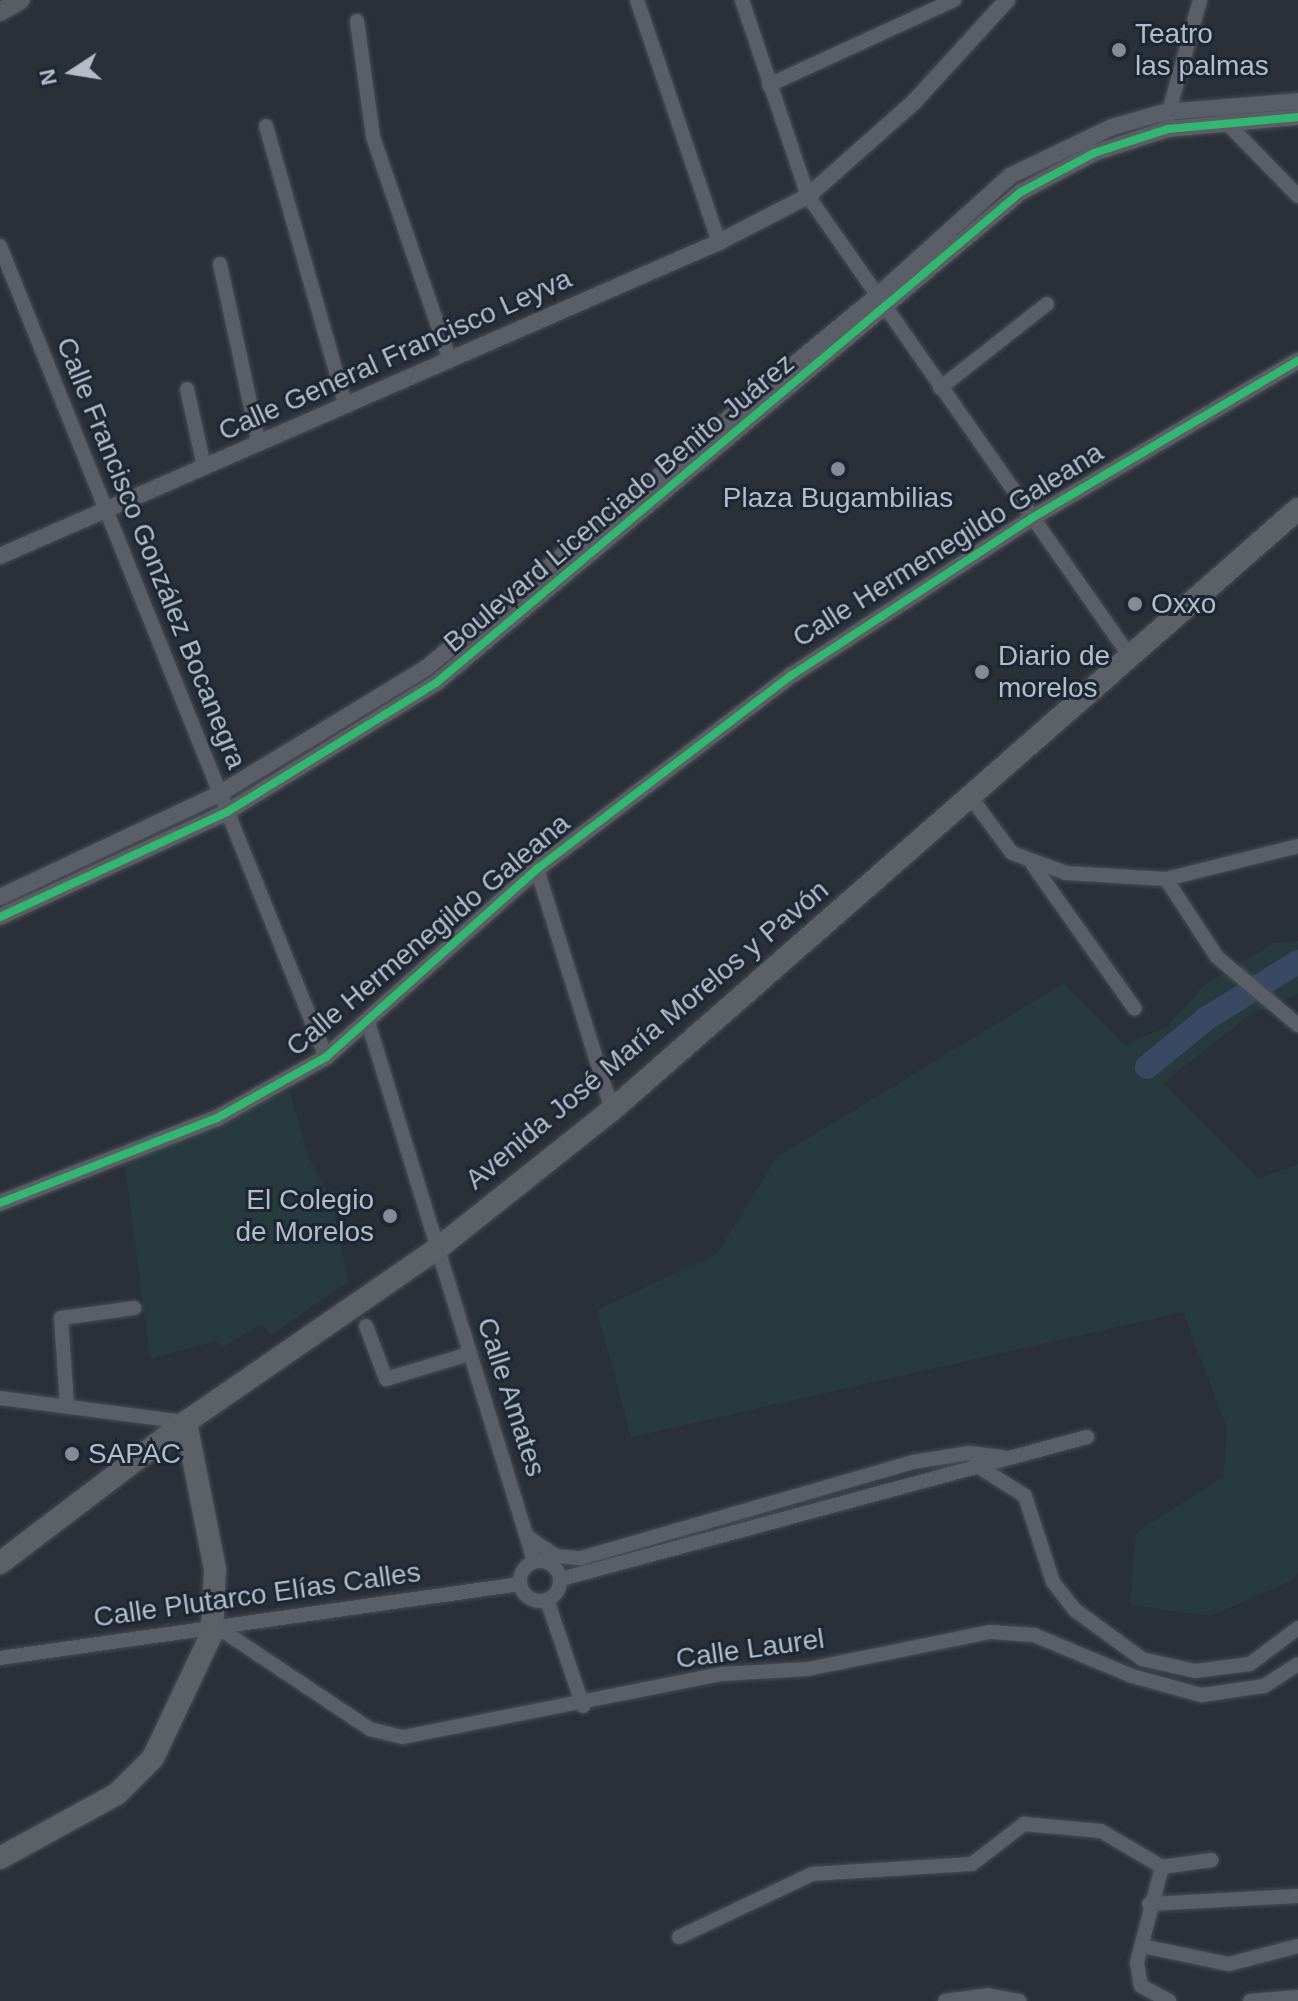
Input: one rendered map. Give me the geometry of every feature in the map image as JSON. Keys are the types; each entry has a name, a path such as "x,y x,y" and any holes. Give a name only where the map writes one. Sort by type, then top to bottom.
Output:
{"main road":[{"path":"0,12 21,0"},
{"name":"Avenida José María Morelos y Pavón","path":"0,1563 186,1422 437,1249 612,1110 972,799 1298,509"},
{"path":"0,1858 117,1794 153,1758 218,1632 215,1569 186,1422"}],"street":[{"path":"637,0 719,242"},
{"path":"742,0 808,196 1131,658"},
{"path":"769,85 954,0"},
{"path":"989,0 995,17"},
{"name":"Calle General Francisco Leyva","path":"0,556 719,242 808,196 995,17 1007,0"},
{"path":"1166,120 1200,0"},
{"path":"357,21 373,137 450,360"},
{"name":"Boulevard Licenciado Benito Juárez","path":"1166,120 1212,106 1298,101"},
{"path":"1212,106 1298,196"},
{"name":"Boulevard Licenciado Benito Juárez","path":"0,917 227,812 493,642 883,301 1010,176 1112,127 1166,120 1298,117"},
{"path":"266,126 346,406"},
{"name":"Calle Francisco González Bocanegra","path":"0,248 326,1057"},
{"path":"220,264 259,444"},
{"name":"Boulevard Licenciado Benito Juárez","path":"0,897 219,794 482,628 883,301"},
{"path":"940,388 1047,304"},
{"name":"Calle Hermenegildo Galeana","path":"0,1203 217,1118 326,1057 537,869 792,675 1032,518 1298,361"},
{"path":"187,389 204,466"},
{"path":"482,628 493,642"},
{"path":"972,799 996,837 1033,865 1135,1009"},
{"path":"1033,865 1125,881 1166,879 1298,846"},
{"path":"537,869 612,1110"},
{"path":"1166,879 1217,957 1298,1025"},
{"name":"Calle Amates","path":"368,1022 534,1561"},
{"path":"67,1404 61,1318 134,1308"},
{"path":"366,1326 386,1379 469,1354"},
{"path":"0,1398 67,1404 186,1422"},
{"path":"547,1600 561,1579 980,1472 1004,1457 1087,1437"},
{"path":"969,1453 980,1472 1025,1496 1053,1582 1075,1610 1142,1659 1195,1671 1250,1664 1298,1628"},
{"path":"528,1537 556,1556 581,1558 913,1462 969,1453 1004,1457"},
{"path":"547,1600 525,1594 520,1584 534,1561 552,1564 561,1579"},
{"name":"Calle Plutarco Elías Calles","path":"0,1658 218,1632 520,1584"},
{"path":"547,1600 583,1706"},
{"name":"Calle Laurel","path":"218,1632 370,1729 403,1737 583,1706 722,1674 808,1669 990,1632 1034,1635 1132,1676 1202,1695 1264,1686 1298,1664"},
{"path":"679,1937 812,1874 972,1864 1024,1824 1101,1831 1162,1867 1212,1860"},
{"path":"1162,1867 1149,1904 1139,1974 1151,1997 1169,2001"},
{"path":"1149,1904 1298,1896"},
{"path":"1142,1946 1229,1964 1298,1946"},
{"path":"945,2001 988,1995 1019,2001"},
{"path":"1250,2001 1298,1997"}],"green space":[{"path":"1298,941 1298,994 1251,1014 1163,1083 1259,1179 1298,1164 1298,1573 1289,1582 1210,1616 1130,1605 1136,1533 1223,1477 1227,1428 1183,1312 631,1437 597,1310 717,1254 777,1157 1064,983 1125,1045 1167,1027 1203,986 1274,943"},
{"path":"289,1090 310,1161 333,1202 348,1282 271,1335 261,1324 221,1348 216,1341 150,1359 125,1165"}],"waterway":[{"path":"1147,1067 1207,1018 1298,962"}],"cycle path":[{"path":"0,917 227,812 436,683 1021,192 1094,153 1168,129 1298,117"},
{"path":"0,1203 217,1118 326,1057 537,869 792,675 1032,518 1298,361"}],"place":[{"name":"Teatro las palmas","path":"1119,50"},
{"name":"Plaza Bugambilias","path":"838,469"},
{"name":"Oxxo","path":"1135,604"},
{"name":"Diario de morelos","path":"982,672"},
{"name":"El Colegio de Morelos","path":"390,1216"},
{"name":"SAPAC","path":"72,1454"}]}
